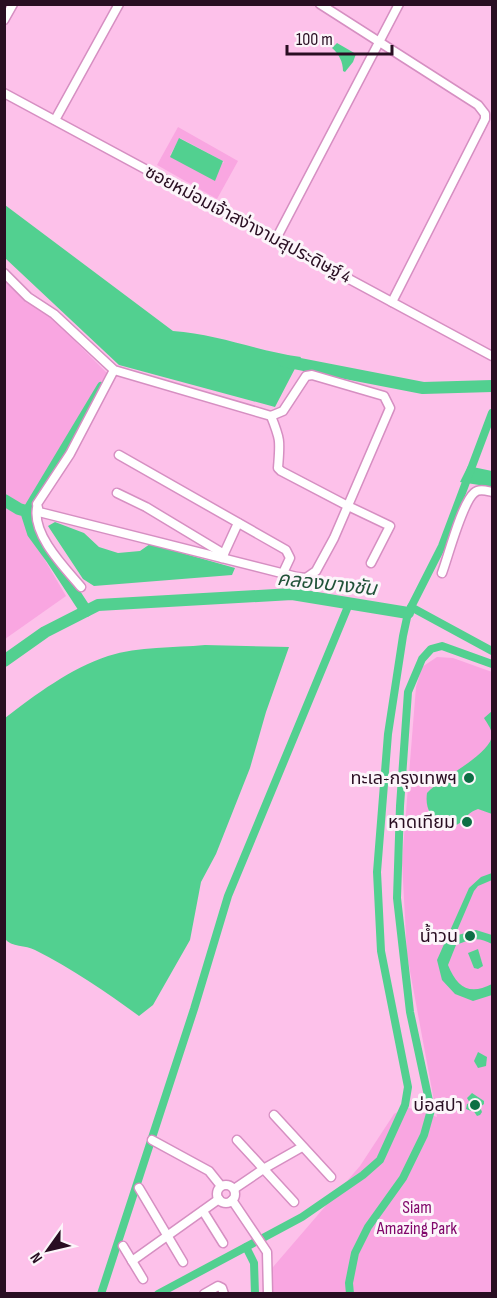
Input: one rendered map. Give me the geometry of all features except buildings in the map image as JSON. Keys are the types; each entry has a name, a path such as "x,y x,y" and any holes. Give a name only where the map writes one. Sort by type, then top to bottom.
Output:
{"street":[{"path":"4,20 13,4"},
{"path":"55,120 118,4"},
{"path":"320,4 478,105 485,114 392,302"},
{"path":"276,239 399,4"},
{"name":"ซอยหม่อมเจ้าสง่างามสุประดิษฐ์ 4","path":"4,93 492,356"},
{"path":"4,273 28,297 54,314 114,370 271,416 283,411 306,376 312,375 384,396 390,408 334,538 316,571 306,578 58,517 39,512 37,508"},
{"path":"81,587 41,534 36,520 37,504 70,454 114,370"},
{"path":"271,416 280,438 278,468 390,526 371,563"},
{"path":"119,455 286,550 290,558 283,573"},
{"path":"441,573 468,501 474,492 480,490 492,492"},
{"path":"117,493 146,507 223,556"},
{"path":"223,556 238,523"},
{"path":"274,1115 331,1177"},
{"path":"152,1140 209,1171 221,1186"},
{"path":"237,1140 294,1202"},
{"path":"234,1189 302,1147"},
{"path":"219,1199 227,1203 235,1195 230,1185 221,1186"},
{"path":"219,1199 221,1186"},
{"path":"139,1188 183,1262"},
{"path":"132,1261 219,1199"},
{"path":"232,1200 267,1252 268,1293"},
{"path":"203,1211 223,1243"},
{"path":"123,1246 143,1280"},
{"path":"204,1293 218,1286 224,1293"}],"green space":[{"path":"178,127 238,161 217,199 157,165","holes":["180,138 224,163 170,155"]},
{"path":"4,279 25,300 51,317 109,375 58,465 29,508 28,531 66,596 5,639"},
{"name":"Siam Amazing Park","path":"437,657 453,658 492,672 492,1293 268,1293 267,1274 360,1166 394,1114 406,1107 437,1117 407,955 402,862 416,687 422,667"}],"shaded area":[{"path":"337,43 356,54 345,72 340,58 332,48"},
{"path":"179,138 223,161 215,181 170,157"},
{"path":"5,205 173,331 206,335 301,357 275,407 119,365 5,258"},
{"path":"468,466 492,471 492,487 460,482"},
{"path":"55,522 84,533 99,547 118,553 140,551 150,544 235,568 232,575 94,586 83,579 48,526"},
{"path":"205,645 289,647 266,712 250,768 216,854 201,882 190,940 153,1005 139,1016 62,965 35,950 5,939 5,718 41,691 94,661 144,649"},
{"path":"492,711 492,734 484,718"},
{"name":"ทะเล-กรุงเทพฯ","path":"492,734 492,814 478,809 456,825 442,826 429,811 427,793 484,750"},
{"name":"น้ำวน","path":"492,873 492,880 478,886 474,891 456,933 458,935 476,930 492,935 492,944 474,939 456,945 448,965 455,979 465,987 477,989 492,984 492,995 473,1001 455,994 442,980 437,960 469,888 481,877"},
{"path":"478,949 483,966 478,969 474,968 468,953"},
{"path":"478,1052 487,1057 486,1066 478,1068 474,1061"},
{"name":"บ่อสปา","path":"472,1093 484,1101 480,1107 482,1112 477,1116 473,1110 466,1109 467,1104 470,1103 467,1098"}],"waterway":[{"path":"284,361 423,388 492,386"},
{"path":"26,511 101,386"},
{"path":"158,1294 302,1217 363,1175 380,1160 405,1105 408,1087 381,951 377,872 388,734 408,613 442,546 492,413"},
{"path":"4,500 26,511 33,533 86,611"},
{"name":"คลองบางชัน","path":"4,661 45,632 98,605 292,594 408,613"},
{"path":"101,1294 194,1009 228,896 349,604"},
{"path":"411,607 492,651"},
{"path":"350,1294 349,1283 355,1253 368,1227 403,1178 424,1135 431,1110 410,1012 397,898 400,806 408,692 422,659 431,649 442,646 492,664"},
{"path":"246,1247 254,1263 255,1294"}],"place":[{"name":"ทะเล-กรุงเทพฯ","path":"469,778"},
{"name":"หาดเทียม","path":"467,822"},
{"name":"น้ำวน","path":"470,936"},
{"name":"บ่อสปา","path":"475,1105"}]}
